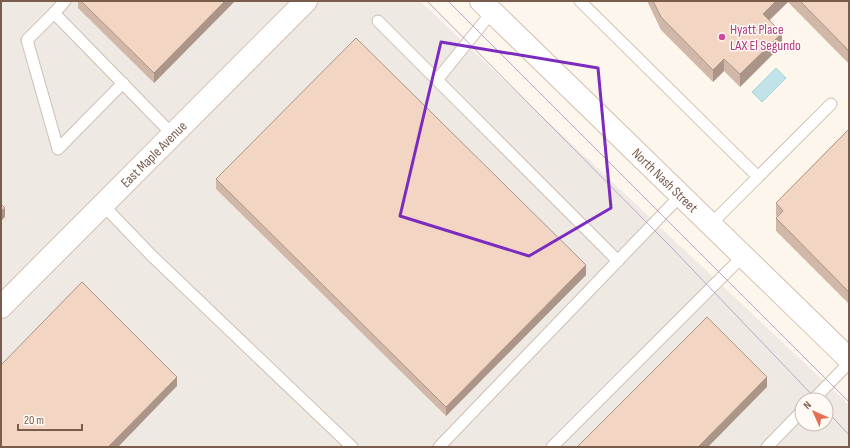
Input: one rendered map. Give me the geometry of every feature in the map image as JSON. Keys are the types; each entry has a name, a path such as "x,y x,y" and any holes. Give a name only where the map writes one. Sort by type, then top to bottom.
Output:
{"street":[{"name":"East Maple Avenue","path":"1,307 306,1"},
{"name":"North Nash Street","path":"487,6 849,359"}],"lane":[{"path":"65,1 27,40 58,149 123,84"},
{"path":"580,1 758,177"},
{"path":"437,80 487,6"},
{"path":"54,13 173,135"},
{"path":"378,21 618,261"},
{"path":"711,224 831,104"},
{"path":"439,447 681,195"},
{"path":"102,205 151,255 352,447"},
{"path":"552,447 743,256"},
{"path":"821,392 849,363"},
{"path":"767,447 794,419"}],"highlighted area":[{"path":"441,42 598,68 611,208 529,256 400,216"}],"shaded area":[{"path":"1,1 420,1 849,405 849,447 1,447"}],"water":[{"path":"776,68 786,78 762,102 752,92"}],"building":[{"path":"81,1 225,1 154,73"},
{"name":"Hyatt Place LAX El Segundo","path":"653,1 776,1 763,14 782,33 740,74 724,59 713,70 661,17"},
{"path":"800,1 849,1 849,51"},
{"path":"356,38 586,265 446,407 216,179"},
{"path":"849,129 849,292 776,218 783,211 776,203"},
{"path":"1,204 5,208 1,211"},
{"path":"82,282 177,377 108,447 1,447 1,365"},
{"path":"707,317 767,377 698,447 577,447"}],"tram line":[{"path":"427,1 670,246 809,392"},
{"path":"448,1 849,402"},
{"path":"834,419 849,435"}],"place":[{"name":"Hyatt Place LAX El Segundo","path":"722,37"}]}
